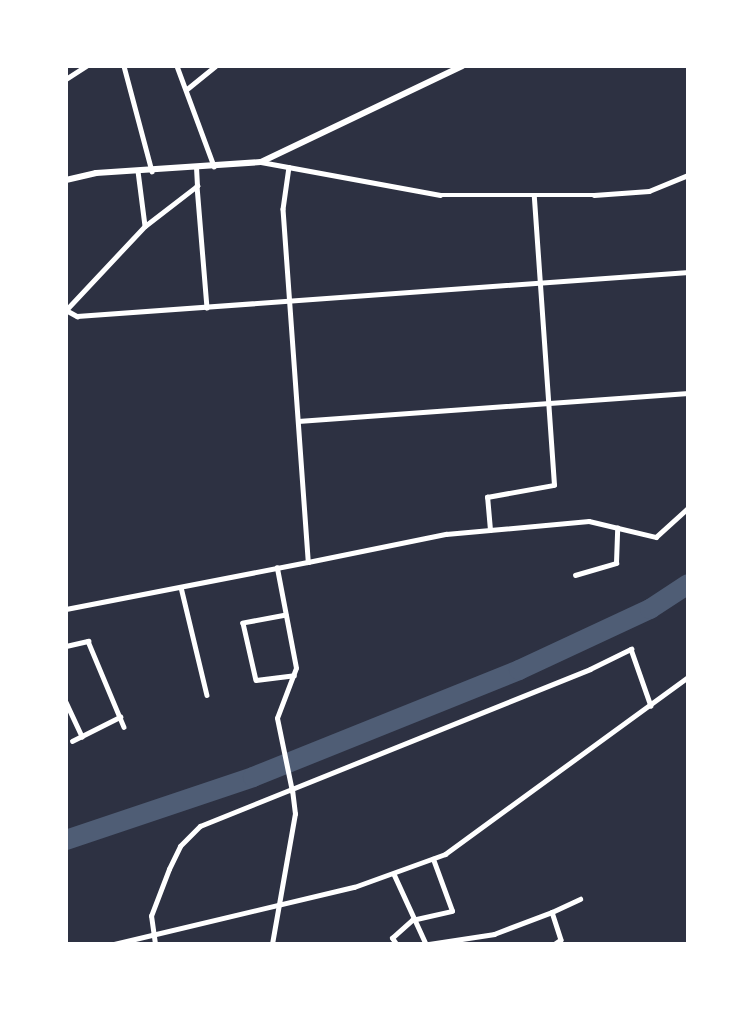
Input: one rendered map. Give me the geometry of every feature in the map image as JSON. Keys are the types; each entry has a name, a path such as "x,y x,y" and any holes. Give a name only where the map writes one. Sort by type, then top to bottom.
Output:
{"main road":[{"path":"66,180 96,173 196,169 261,162 462,66"}],"street":[{"path":"66,79 86,66"},
{"path":"124,66 152,171"},
{"path":"177,66 214,166"},
{"path":"187,89 215,66"},
{"path":"261,162 440,195 534,196 649,191 688,175"},
{"path":"289,167 283,210 308,562"},
{"path":"196,169 207,308"},
{"path":"138,171 145,226"},
{"path":"197,186 145,226 66,310 77,316 289,303 688,272"},
{"path":"490,530 487,497 554,485 534,196"},
{"path":"297,421 688,393"},
{"path":"66,609 446,534 573,521 656,537 688,508"},
{"path":"575,574 616,562 617,528"},
{"path":"272,944 295,814 277,718 294,675 295,654 277,568"},
{"path":"181,587 207,695"},
{"path":"286,615 243,623 256,680 294,675"},
{"path":"66,646 88,640 124,727"},
{"path":"155,944 151,916 180,846 200,826 292,791 590,669 631,649 651,706"},
{"path":"114,944 394,874 433,859 460,845 688,677"},
{"path":"66,702 82,736"},
{"path":"72,741 120,717"},
{"path":"396,944 392,938 412,920 452,911 433,859"},
{"path":"394,874 412,920 427,944 494,934 580,899"},
{"path":"552,912 561,940 555,944"}],"waterway":[{"path":"66,840 253,777 519,670 650,609 688,584"}]}
